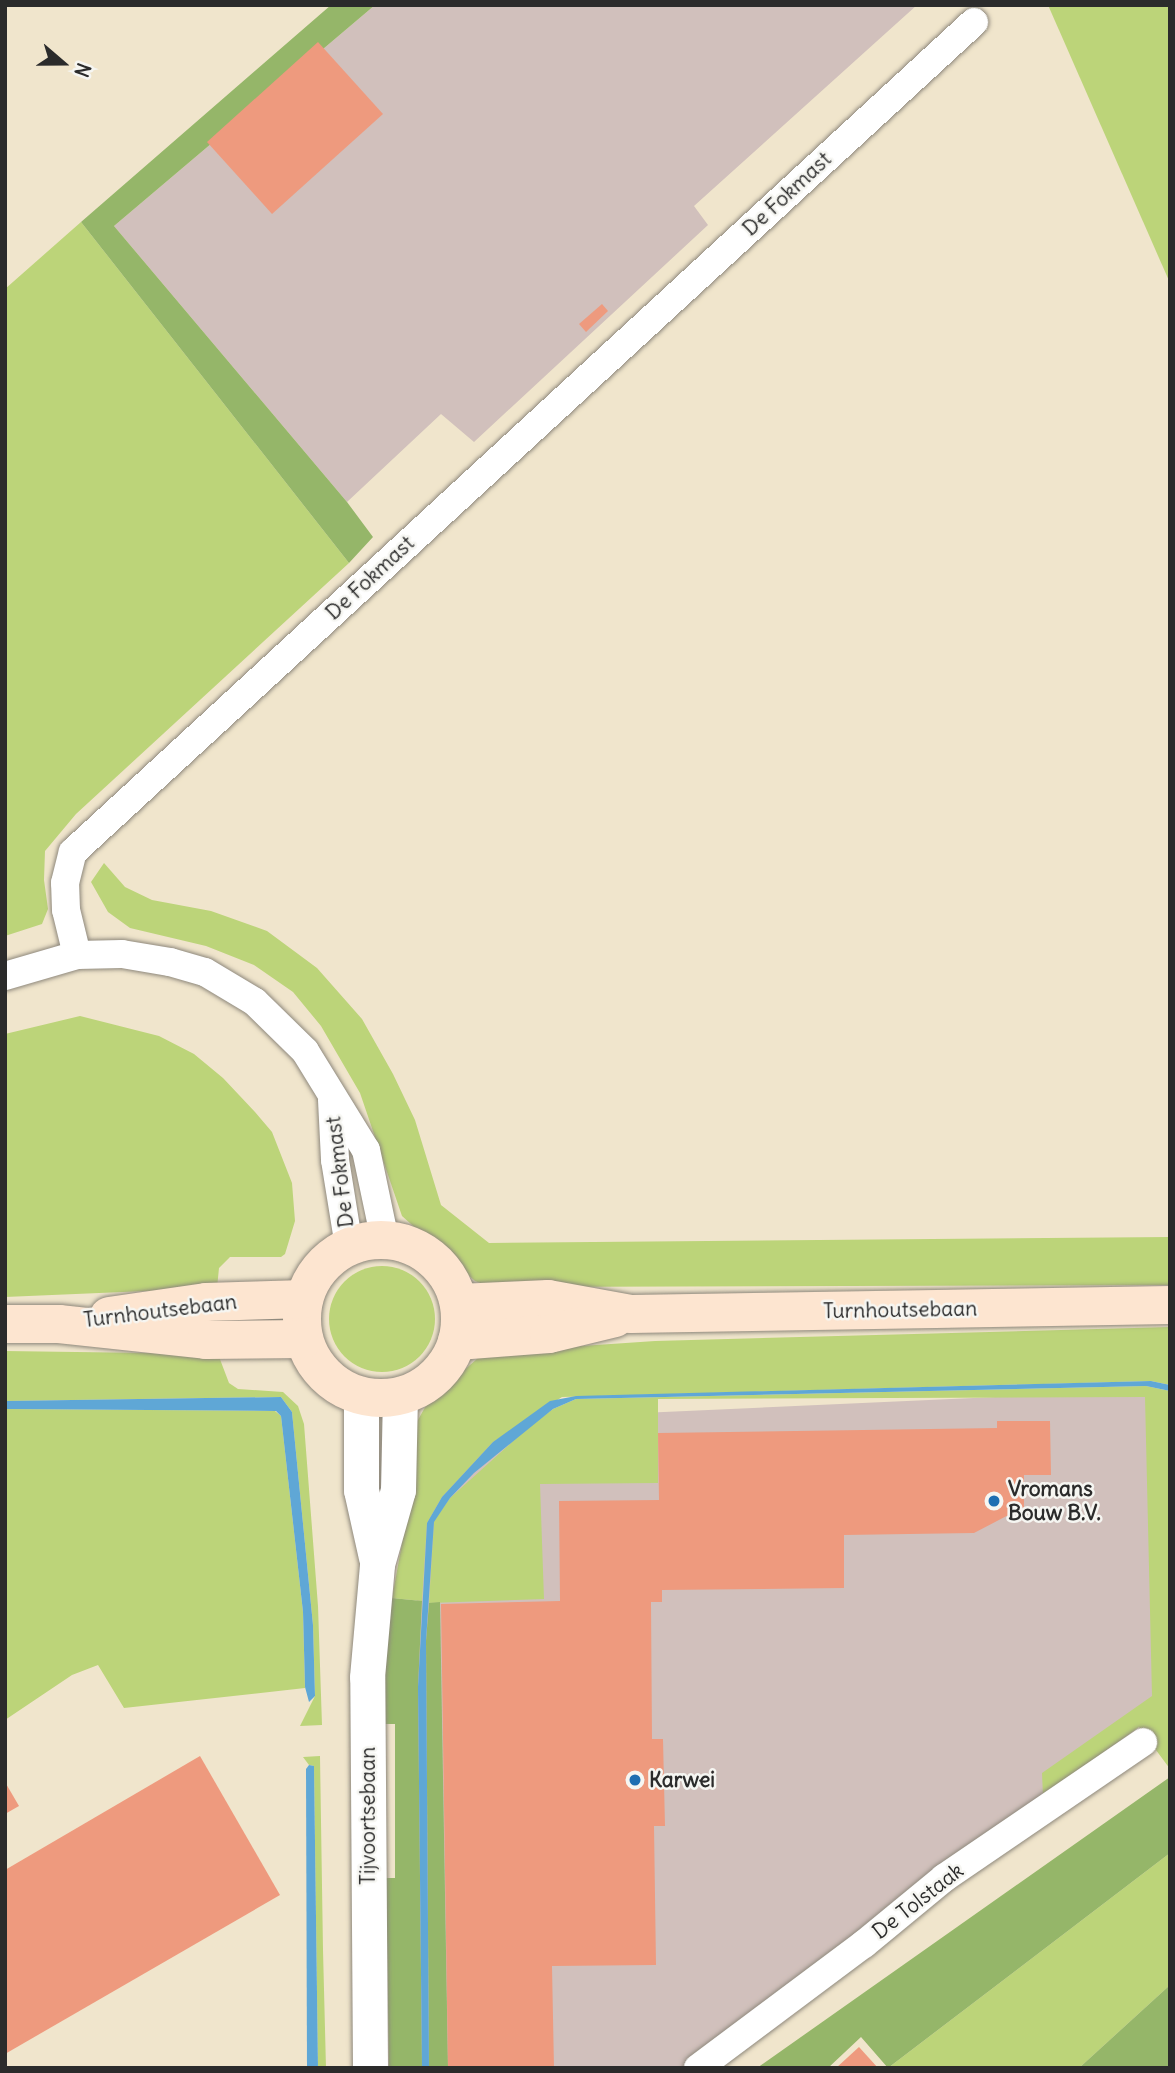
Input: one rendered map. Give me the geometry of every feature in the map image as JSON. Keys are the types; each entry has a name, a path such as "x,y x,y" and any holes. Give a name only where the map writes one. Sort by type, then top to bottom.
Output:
{"main road":[{"path":"367,1243 419,1249 433,1259 449,1279 459,1303 457,1341 442,1370 423,1386 400,1396 360,1396 345,1390 325,1375 310,1355 304,1339 301,1319 304,1299 321,1268 367,1243"},
{"name":"Turnhoutsebaan","path":"59,1324 206,1302 304,1299"},
{"name":"Turnhoutsebaan","path":"459,1303 548,1299 631,1314 1170,1305"},
{"name":"Turnhoutsebaan","path":"457,1341 549,1334 631,1314"},
{"name":"Turnhoutsebaan","path":"5,1324 59,1324 206,1340 304,1339"}],"street":[{"name":"De Fokmast","path":"367,1243 366,1150 310,1059 279,1023 255,1002 205,972 170,962 122,954 77,955 66,910 65,883 74,852 974,22"},
{"path":"5,976 77,955"},
{"name":"Tijvoortsebaan","path":"360,1396 361,1490 377,1564"},
{"name":"Tijvoortsebaan","path":"370,2068 367,1677 377,1564 398,1490 400,1396"},
{"name":"De Tolstaak","path":"698,2068 864,1944 944,1878 1143,1742"}],"shaded area":[{"path":"375,5 917,5 694,206 708,225 474,442 441,414 347,502 114,226"},
{"path":"1151,1390 1165,1699 701,2068 405,2068 421,1423"}],"green space":[{"path":"331,5 375,5 114,226 347,502 373,537 349,563 81,222"},
{"path":"1048,5 1170,5 1170,283"},
{"path":"81,222 349,563 76,814 45,851 44,880 48,909 42,924 5,936 5,289"},
{"path":"104,863 125,887 152,900 211,911 267,931 317,968 362,1019 393,1074 415,1120 441,1205 489,1243 1170,1237 1170,1285 491,1287 475,1281 402,1216 360,1093 321,1026 293,992 254,965 206,946 130,928 108,912 91,882"},
{"path":"80,1016 159,1036 194,1054 223,1078 255,1112 272,1132 292,1183 295,1221 285,1254 281,1257 230,1257 219,1268 217,1288 5,1297 5,1034"},
{"path":"382,1266 402,1270 420,1281 431,1299 435,1319 431,1339 420,1357 402,1368 382,1372 362,1368 344,1357 333,1339 329,1319 333,1299 344,1281 362,1270"},
{"path":"1170,1327 1170,1385 1151,1381 562,1397 493,1442 442,1497 427,1523 422,1601 392,1598 408,1511 414,1427 428,1402 478,1358 495,1352 655,1341"},
{"path":"5,1351 218,1354 229,1383 238,1389 283,1392 298,1406 304,1424 318,1606 322,1725 300,1726 315,1696 313,1625 292,1412 281,1397 5,1401"},
{"path":"1146,1386 1170,1391 1170,1769 1139,1727 1043,1796 1042,1773 1152,1696 1145,1397 658,1399 658,1483 540,1484 544,1599 429,1603 434,1521 450,1498 529,1427 553,1409 576,1399"},
{"path":"5,1409 275,1411 281,1416 303,1612 305,1688 124,1708 98,1665 72,1675 5,1720"},
{"path":"392,1598 422,1601 418,1687 422,2068 389,2068 386,1878 395,1878 395,1724 385,1724 385,1648"},
{"path":"440,1602 448,2068 429,2068 426,1641 429,1603"},
{"path":"320,1756 326,2068 318,2068 314,1766 309,1765 303,1757"},
{"path":"1170,1777 1170,1853 888,2068 861,2037 828,2068 757,2068"},
{"path":"1170,1853 1170,1985 1079,2068 888,2068"},
{"path":"1170,1985 1170,2068 1079,2068"}],"water":[{"path":"1151,1381 1170,1385 1170,1391 1146,1386 576,1399 553,1409 474,1473 450,1498 434,1522 426,1641 429,2068 422,2068 418,1687 427,1523 442,1497 493,1442 550,1401 576,1396"},
{"path":"281,1397 292,1412 313,1625 315,1696 309,1702 305,1687 303,1612 281,1416 276,1411 5,1409 5,1401"},
{"path":"309,1765 314,1766 318,2068 307,2068 306,1769"}],"building":[{"path":"318,42 383,114 272,214 207,142"},
{"path":"602,304 608,311 586,332 579,324"},
{"path":"997,1421 1050,1421 1051,1475 1024,1475 1024,1507 974,1533 844,1535 844,1588 662,1590 662,1602 651,1602 652,1739 663,1739 665,1826 654,1826 656,1965 552,1966 554,2068 448,2068 441,1604 560,1601 559,1501 659,1500 658,1433 997,1428"},
{"path":"200,1756 280,1895 5,2054 5,1870"},
{"path":"5,1782 19,1806 5,1814"},
{"path":"859,2047 878,2068 836,2068"}],"place":[{"name":"Vromans Bouw B.V.","path":"994,1501"},
{"name":"Karwei","path":"635,1780"}]}
